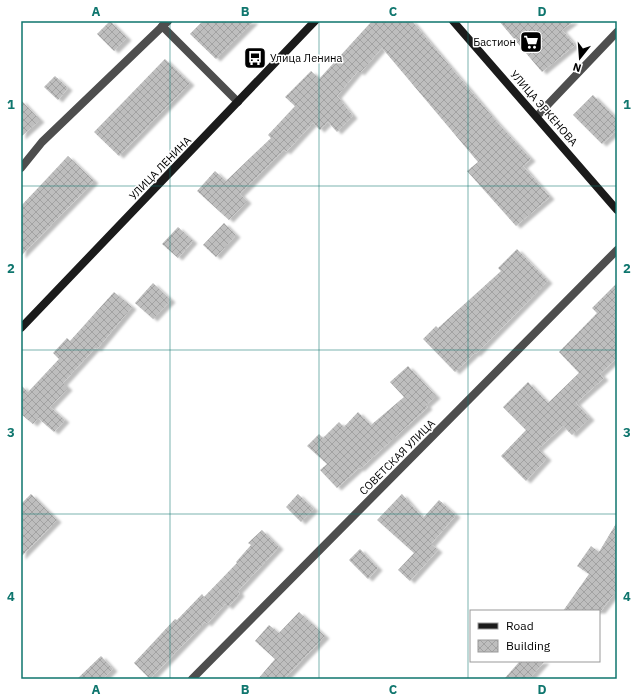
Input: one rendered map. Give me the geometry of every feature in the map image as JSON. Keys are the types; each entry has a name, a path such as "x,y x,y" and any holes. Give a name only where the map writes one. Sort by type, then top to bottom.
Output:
{"street":[{"name":"УЛИЦА ЛЕНИНА","path":"21,328 315,21"},
{"name":"УЛИЦА ЭРКЕНОВА","path":"453,21 617,210"},
{"path":"21,168 42,142 165,24 238,102"},
{"path":"537,116 617,32"},
{"name":"СОВЕТСКАЯ УЛИЦА","path":"192,679 617,250"}],"building":[{"path":"110,21 127,38 114,51 97,34"},
{"path":"203,21 254,21 216,59 190,34"},
{"path":"372,21 412,21 496,121 531,159 523,166 550,197 516,226 467,171 478,162 382,48 360,73 358,71 337,96 353,116 337,132 328,122 320,130 313,123 286,152 284,150 240,194 247,201 229,220 197,191 215,171 226,181 271,138 268,135 295,106 285,97 311,71 319,79"},
{"path":"499,21 574,21 562,30 575,45 542,72"},
{"path":"165,59 190,83 119,156 94,132"},
{"path":"55,76 68,88 58,100 44,87"},
{"path":"593,95 617,119 617,130 602,144 573,115"},
{"path":"21,100 40,120 21,137"},
{"path":"68,156 94,181 21,256 21,206"},
{"path":"224,223 236,235 216,257 203,245"},
{"path":"178,227 193,241 178,258 162,244"},
{"path":"517,249 548,281 476,354 475,353 455,372 423,339 436,326 438,328 501,271 498,268"},
{"path":"153,283 171,300 153,319 135,303"},
{"path":"617,283 617,358 600,374 604,378 576,403 590,418 572,435 563,426 538,449 547,458 526,481 501,456 526,430 503,407 528,382 548,403 579,373 559,352 597,313 592,308"},
{"path":"114,292 132,307 97,349 95,348 63,383 68,388 50,407 65,420 54,432 38,418 33,424 21,414 21,385 28,392 59,359 53,353 67,338 70,341"},
{"path":"408,366 436,396 426,405 428,407 337,488 320,470 327,464 307,446 319,434 323,438 339,422 344,427 358,412 371,425 404,397 390,382"},
{"path":"31,494 57,520 21,557 21,504"},
{"path":"298,494 314,509 301,522 286,507"},
{"path":"402,494 423,518 439,500 456,515 431,544 438,550 410,581 398,570 414,553 377,520"},
{"path":"617,522 617,590 601,611 564,610 589,574 577,566 591,546 599,552"},
{"path":"262,530 279,547 238,591 240,594 228,607 225,604 207,624 205,622 150,679 134,663 175,619 177,620 202,594 204,597 237,563 236,562 251,545 248,543"},
{"path":"360,549 378,568 368,579 349,560"},
{"path":"299,612 325,636 284,679 258,679 275,659 255,641 269,625 279,633"},
{"path":"101,656 113,669 103,679 77,679"},
{"path":"519,662 544,662 529,679 504,679"}],"place":[{"name":"Бастион","path":"531,42"},
{"name":"Улица Ленина","path":"255,58"}]}
